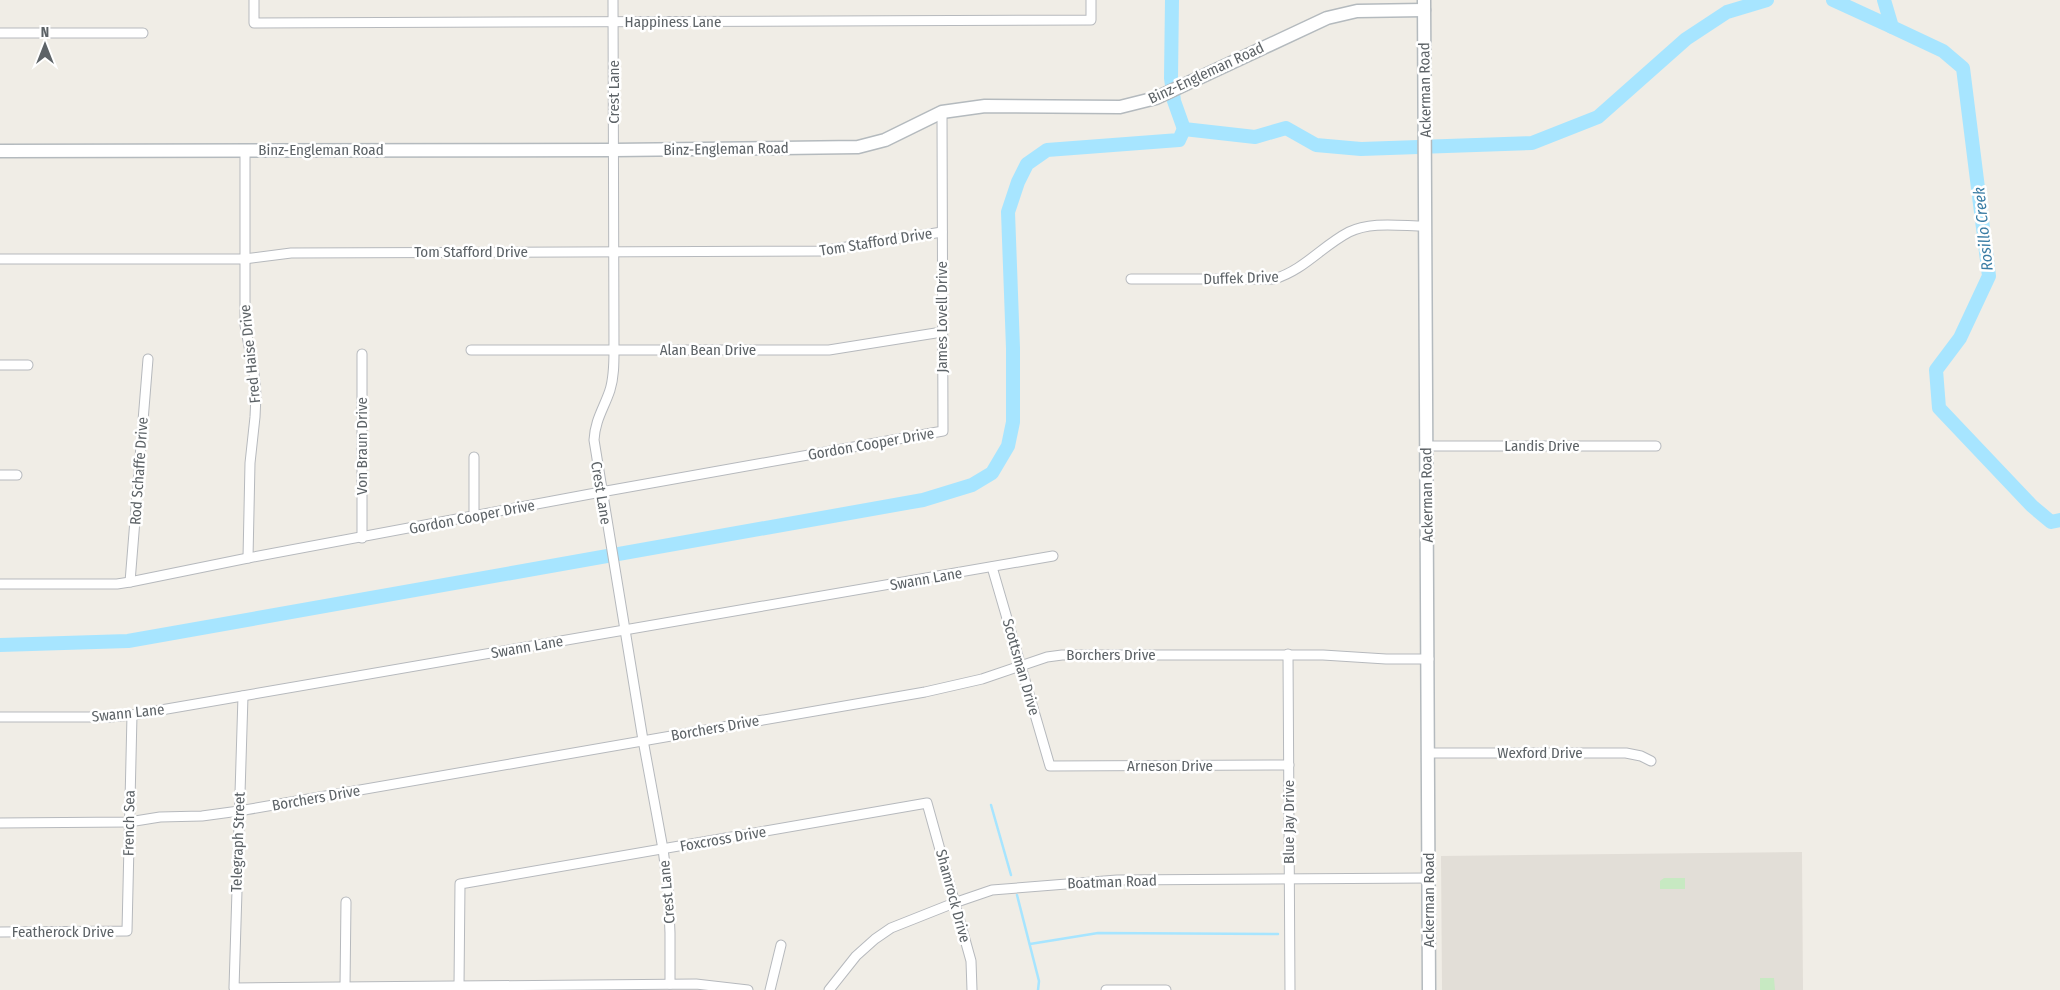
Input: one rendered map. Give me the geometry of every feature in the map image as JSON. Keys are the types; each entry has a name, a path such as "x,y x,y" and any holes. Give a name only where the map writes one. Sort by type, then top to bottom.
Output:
{"street":[{"name":"Happiness Lane","path":"254,0 254,23 1091,20 1090,0"},
{"name":"Crest Lane","path":"613,0 613,378 594,432 594,451 663,849 669,915 670,984"},
{"name":"Binz-Engleman Road","path":"0,151 614,150 858,146 892,137 942,112 985,106 1120,107 1156,98 1327,18 1357,11 1424,5"},
{"name":"Ackerman Road","path":"1424,5 1429,659 1429,990"},
{"path":"0,33 144,33"},
{"name":"James Lovell Drive","path":"942,112 943,431"},
{"name":"Fred Haise Drive","path":"245,150 245,325 256,395 250,463 248,558"},
{"name":"Duffek Drive","path":"1131,279 1274,280 1300,268 1351,231 1377,226 1426,226"},
{"name":"Tom Stafford Drive","path":"0,259 244,259 291,253 834,251 942,232"},
{"name":"Alan Bean Drive","path":"472,350 829,350 942,332"},
{"name":"Von Braun Drive","path":"362,354 362,538"},
{"name":"Rod Schaffe Drive","path":"130,582 148,359"},
{"path":"0,365 28,365"},
{"name":"Gordon Cooper Drive","path":"0,584 117,584 130,582 601,492 943,431"},
{"name":"Landis Drive","path":"1427,446 1656,446"},
{"path":"474,457 474,516"},
{"path":"0,475 16,475"},
{"name":"Swann Lane","path":"0,717 110,717 132,715 1052,556"},
{"name":"Scottsman Drive","path":"992,567 1050,766"},
{"name":"Borchers Drive","path":"0,823 129,822 160,817 202,816 239,811 925,692 982,679 1062,655 1288,654 1386,659 1429,659"},
{"name":"Blue Jay Drive","path":"1288,654 1290,990"},
{"name":"Telegraph Street","path":"243,696 234,988 345,986"},
{"name":"French Sea","path":"127,931 132,715"},
{"name":"Wexford Drive","path":"1428,753 1626,753 1641,756 1651,761"},
{"name":"Arneson Drive","path":"1050,766 1289,766"},
{"name":"Foxcross Drive","path":"459,985 460,884 927,803"},
{"name":"Shamrock Drive","path":"927,803 971,961 972,990"},
{"name":"Boatman Road","path":"830,990 856,956 875,939 909,920 992,890 1117,880 1429,878"},
{"path":"346,902 345,986 696,984 748,990"},
{"name":"Featherock Drive","path":"0,932 127,931"},
{"path":"770,990 781,945"},
{"path":"1106,990 1166,990"}],"shaded area":[{"path":"1802,852 1803,990 1442,990 1441,856"}],"green space":[{"path":"1664,878 1685,878 1685,889 1660,889 1660,881"},
{"path":"1760,978 1774,978 1775,990 1760,990"}],"waterway":[{"path":"1172,0 1171,78 1174,101 1184,129 1255,137 1286,128 1316,145 1361,149 1532,143 1598,117 1686,39 1727,12 1767,0"},
{"path":"1833,0 1892,27"},
{"name":"Rosillo Creek","path":"1884,0 1892,27 1943,51 1963,68 1989,276 1960,338 1936,370 1939,408 2032,506 2051,522 2060,520"},
{"path":"0,645 128,641 923,500 972,485 992,473 1008,446 1013,422 1013,348 1008,212 1018,182 1027,164 1047,150 1179,140 1184,129"},
{"path":"991,805 1011,875"},
{"path":"1017,895 1039,981 1038,990"},
{"path":"1030,944 1098,933 1278,934"}]}
